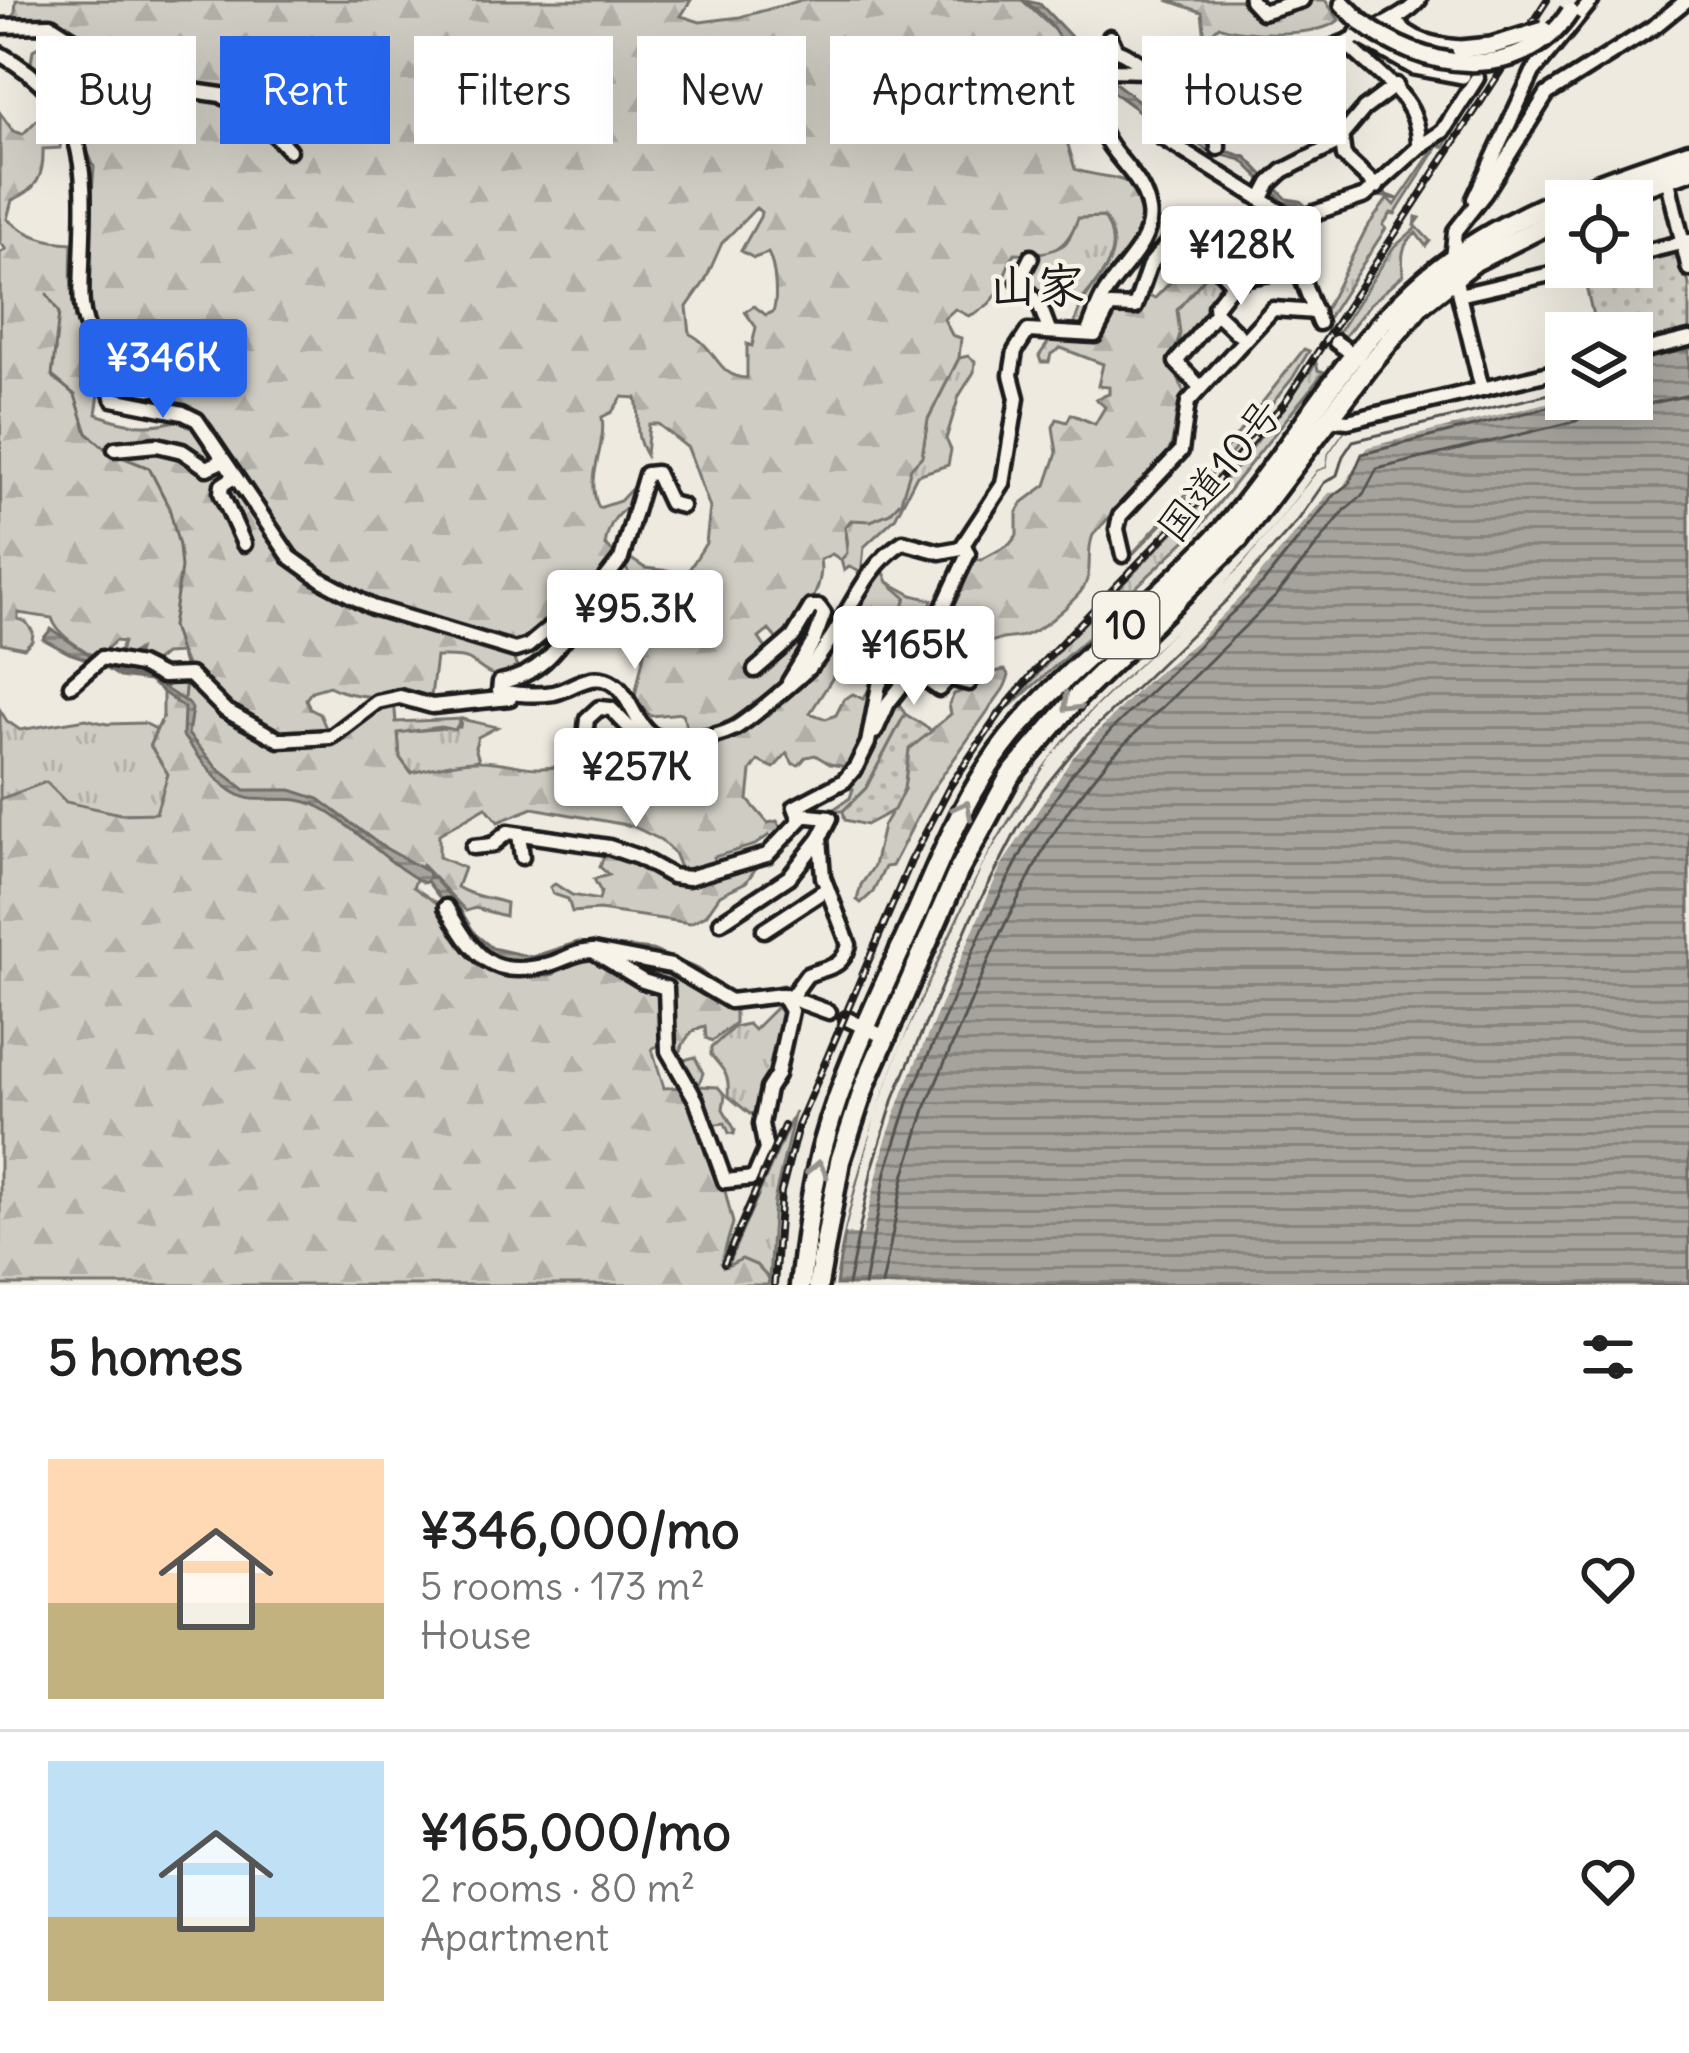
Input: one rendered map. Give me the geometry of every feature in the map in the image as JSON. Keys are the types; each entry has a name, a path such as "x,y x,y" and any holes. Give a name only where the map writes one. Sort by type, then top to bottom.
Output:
{"highway":[{"name":"国道10号","path":"800,1285 824,1141 866,1028 953,830 1001,749 1044,700 1203,551 1361,361 1420,304 1547,206 1689,153"},
{"path":"1653,182 1689,170"},
{"name":"国道10号","path":"1455,276 1545,224"},
{"name":"国道10号","path":"818,1285 840,1161 885,1037 958,872 1010,776 1078,696 1238,539 1328,419 1361,361"}],"main road":[{"path":"1343,4 1373,45 1414,66 1462,75 1522,57 1563,22 1571,4"},
{"path":"1394,21 1402,32 1429,44 1460,49 1539,33 1571,4"},
{"path":"1359,27 1402,49 1446,62 1489,62 1532,46"}],"street":[{"path":"1251,0 1262,12 1302,0"},
{"path":"1344,36 1359,27 1394,21 1419,0"},
{"path":"1482,389 1455,276 1453,237 1533,72 1592,0"},
{"path":"1470,210 1485,194 1547,93 1655,26 1687,0"},
{"path":"1565,35 1571,4"},
{"path":"0,26 51,25 76,41 125,50 136,72 151,85 221,95 264,123 289,150"},
{"path":"1346,46 1396,85 1418,130 1419,147"},
{"path":"0,54 54,100 77,140 85,178 81,310 93,340 114,362 156,372 161,378 153,389 115,383 110,396 191,416 290,557 362,603 515,650 528,646 571,610 580,611"},
{"path":"1078,332 1091,327 1104,295 1146,236 1150,214 1144,189 1118,162 1095,114 1101,80 1109,70 1142,69"},
{"path":"1533,72 1547,93"},
{"path":"1294,230 1312,214 1347,204 1377,187 1442,131 1477,78"},
{"path":"1346,132 1364,109 1396,85"},
{"path":"1123,555 1117,529 1120,516 1181,451 1187,405 1200,387 1273,309 1317,317 1298,268 1294,230 1266,190 1176,144"},
{"path":"1218,144 1218,148"},
{"path":"1266,190 1283,171 1333,144"},
{"path":"1341,144 1345,156 1377,187"},
{"path":"1667,177 1689,269"},
{"path":"1653,250 1686,242"},
{"path":"582,763 587,719 599,708 611,709 643,736 677,740 730,731 818,658 886,553 909,541 940,551 964,545 1003,484 1017,402 1011,375 1018,344 1028,331 1097,333 1109,306 1135,307 1149,266 1168,243 1214,264 1234,284"},
{"path":"1030,257 1019,281 1040,306 1049,330"},
{"path":"1238,334 1215,308 1234,284 1298,268"},
{"path":"1455,276 1545,270"},
{"path":"1200,387 1175,362 1216,313"},
{"path":"1653,348 1689,339"},
{"path":"1336,342 1361,361"},
{"path":"1328,419 1341,422 1545,374"},
{"path":"115,448 158,445 182,451 207,468 222,461"},
{"path":"524,693 499,691 498,686 524,679 542,665 579,620 580,611 621,559 646,474 656,473 670,503 682,506"},
{"path":"234,477 222,485 221,493 244,544"},
{"path":"868,743 879,685 906,639 938,620 967,559 964,545"},
{"path":"755,670 793,637 812,607 819,607 824,614 814,641 788,684"},
{"path":"70,685 98,661 140,665 162,676 190,675 225,710 279,740 331,737 369,707 386,700 409,698 432,706 555,692 590,678 603,679 614,684 651,734"},
{"path":"721,922 789,877 820,838 830,818 798,815 795,807 844,781 888,703 911,674 939,689 949,678 969,682"},
{"path":"472,847 491,844 504,832 519,834 609,847 671,876 688,878 767,855 806,814"},
{"path":"519,834 522,857"},
{"path":"593,951 643,981 666,988 668,1051 696,1100 725,1181 754,1178 765,1155 761,1124 768,1089 777,1075 791,1011 790,994 807,974 836,967 848,950 846,929 825,890 820,838"},
{"path":"764,930 825,890"},
{"path":"446,907 470,949 494,964 535,968 593,951 660,962 730,1001 790,994 829,1012"},
{"path":"847,1018 885,1037"}],"green space":[{"path":"16,0 691,0 681,16 700,22 802,0 1022,0 1061,36 830,36 830,144 1068,144 1075,169 1130,184 1141,197 1144,213 1131,254 1087,326 1074,328 1113,249 1104,217 1078,218 1068,238 1055,249 1015,253 989,303 969,316 955,309 944,319 952,335 961,338 959,358 928,419 922,456 911,468 901,501 890,513 871,521 851,520 845,527 847,553 841,560 832,554 820,560 815,594 796,626 780,643 769,630 759,638 767,657 813,619 813,608 821,618 781,687 732,726 690,736 682,713 651,716 634,700 649,631 660,632 663,610 638,590 623,563 628,557 645,568 687,573 706,543 710,508 688,448 658,424 649,424 646,455 638,433 636,398 622,397 602,417 594,485 599,508 620,501 638,482 637,500 615,518 607,537 605,545 619,557 583,603 567,608 521,641 498,640 416,616 330,581 288,546 210,429 157,394 168,380 164,371 111,354 90,321 88,242 94,167 84,144 196,144 196,36 44,36 45,30 14,25","holes":["756,208 760,217 741,251 754,258 768,253 775,299 773,312 766,315 754,306 745,312 756,327 752,346 747,344 747,378 737,377 690,334 687,307 722,243"]},
{"path":"1167,0 1248,0 1273,14 1311,0 1325,0 1339,20 1316,30 1280,33 1219,26 1205,36 1202,12"},
{"path":"36,48 36,76 30,69"},
{"path":"1483,78 1444,147 1439,145 1395,214 1391,213 1325,323 1325,310 1366,229 1388,198 1395,205"},
{"path":"0,113 13,131 23,134 36,121 36,144 60,144 60,148 43,149 37,181 12,200 7,219 37,237 72,243 74,306 84,333 104,361 96,414 139,425 183,419 197,427 242,494 318,582 370,611 513,656 518,672 495,676 466,659 436,657 430,704 353,694 329,686 312,691 306,699 310,709 320,714 329,735 280,737 238,717 189,672 181,653 164,654 151,665 135,662 138,650 119,655 123,642 115,641 97,658 65,636 52,618 18,613 18,619 33,632 32,641 24,648 1,643 0,253 6,249 0,243"},
{"path":"1104,217 1112,252 1080,302 1034,296 1023,283 1033,253 1063,245 1078,218"},
{"path":"1415,225 1430,241 1426,246 1416,233 1407,242 1403,275 1369,305 1343,339 1336,336 1393,248"},
{"path":"1681,250 1689,285 1689,336 1653,345 1653,312 1592,312 1586,288 1653,288 1653,256"},
{"path":"1204,263 1212,269 1177,310 1180,334 1172,362 1184,393 1172,444 1093,535 1083,588 1038,629 986,645 980,662 970,651 953,660 934,660 917,668 890,696 884,694 908,641 922,634 969,558 981,560 1017,535 1017,512 1046,485 1057,453 1053,427 1057,419 1067,422 1071,414 1095,424 1105,407 1096,399 1109,394 1109,387 1098,386 1103,364 1061,348 1051,354 1049,362 1041,362 1039,356 1054,334 1091,337 1112,309 1138,313 1146,296 1155,298 1185,267 1199,268"},
{"path":"1212,269 1226,288 1172,362 1178,340 1177,310"},
{"path":"1304,349 1309,351 1292,379 1231,454 1124,563 1219,458"},
{"path":"968,356 975,361 974,372 959,396 946,439 951,450 948,465 917,475 895,518 864,547 860,586 858,571 849,567 844,571 841,560 848,544 845,527 922,456 928,419 959,358"},
{"path":"1316,363 1324,372 1199,528 1093,633 1009,707 1239,465"},
{"path":"881,565 888,582 906,598 899,620 882,617 855,643 810,713 826,719 836,715 844,699 853,694 863,699 876,678 865,743 853,768 830,764 815,755 799,765 787,753 774,768 758,761 751,771 748,800 768,823 777,821 783,831 776,840 769,835 755,845 714,857 715,867 683,875 674,853 661,840 632,826 533,808 498,822 486,807 439,834 439,857 464,868 457,887 506,903 505,916 475,908 466,911 422,865 413,887 443,907 471,954 541,976 554,974 568,959 591,954 663,987 665,1041 652,1049 664,1088 687,1087 723,1183 733,1223 721,1263 727,1266 742,1259 756,1265 769,1279 768,1285 0,1285 0,799 46,782 66,802 120,814 156,813 168,774 150,745 163,716 163,692 171,679 182,677 275,744 325,740 394,700 396,722 461,719 455,730 441,727 398,733 400,758 411,773 471,761 536,768 576,761 584,790 591,801 601,801 631,758 657,758 664,741 729,734 790,687"},
{"path":"888,582 932,600 924,626 888,650 866,642 849,652 882,617 900,620 905,607"},
{"path":"1005,670 1009,676 1004,688 930,793 892,866 885,867 873,892 861,903 857,900 861,885 874,866 883,826 904,789 909,749 951,714 954,694"},
{"path":"897,700 905,714 866,788 843,811 831,811 850,798 853,789 843,788"},
{"path":"0,710 20,730 86,719 144,723 156,729 150,745 168,774 157,814 120,814 14,795 0,799"},
{"path":"905,714 932,731 909,749 904,789 894,810 866,825 845,820 843,811 866,788"},
{"path":"461,719 497,727 478,737 479,760 411,773 400,758 398,732 460,727"},
{"path":"605,852 687,887 705,877 758,865 746,882 720,895 706,915 690,923 599,910 572,912 568,899 553,894 550,887 555,884 572,895 599,900 601,892 594,879 609,875 600,867"},
{"path":"629,962 660,965 735,1007 735,1023 712,1041 706,1038 705,1026 695,1030 679,1057 695,1057 703,1073 698,1086 718,1087 725,1095 723,1109 734,1134 725,1123 708,1125 674,1059 667,987 645,980 628,967"},
{"path":"779,1005 787,1009 762,1111 750,1114 728,1096 727,1078 711,1048 734,1027 748,1024 754,1030"},
{"path":"795,1111 774,1201 769,1279 756,1265 727,1266"}],"water":[{"path":"1022,0 1040,4 1070,36 1058,36"},
{"path":"1118,85 1142,104 1142,113 1118,96"},
{"path":"1198,144 1246,157 1287,199 1300,201 1316,215 1378,191 1398,199 1378,196 1316,221 1298,205 1285,203 1242,160"},
{"path":"1689,349 1689,1285 836,1285 863,1161 920,1003 1014,812 1075,729 1246,562 1318,471 1327,468 1329,454 1346,430 1545,383 1545,420 1653,420 1653,357"},
{"path":"51,629 117,673 150,679 189,704 188,734 217,768 245,790 291,790 319,799 380,845 428,872 475,934 492,948 532,957 578,942 652,950 698,969 725,991 743,993 783,985 833,1005 831,1009 784,990 730,999 695,976 599,950 532,964 488,954 427,881 411,875 316,805 252,799 232,791 183,736 184,708 149,681 120,677 43,639"}],"pier":[{"path":"1545,383 1545,403 1368,447 1340,491 1329,493 1245,592 1073,757 1001,866 903,1092 863,1233 845,1233 875,1116 901,1046 984,863 1051,757 1243,565 1318,471 1327,468 1329,454 1346,430"}],"waterway":[{"path":"47,294 59,313 52,376 75,395 87,433 108,451"},
{"path":"117,455 149,468 169,507 181,568 172,626 186,671"},
{"path":"184,699 186,679"}],"railway":[{"path":"774,1285 781,1192 798,1126 911,861 950,786 1000,713 1042,663 1210,489 1284,404 1547,0"},
{"path":"724,1264 784,1126"}],"district":[{"name":"山家","path":"1037,285"}]}
